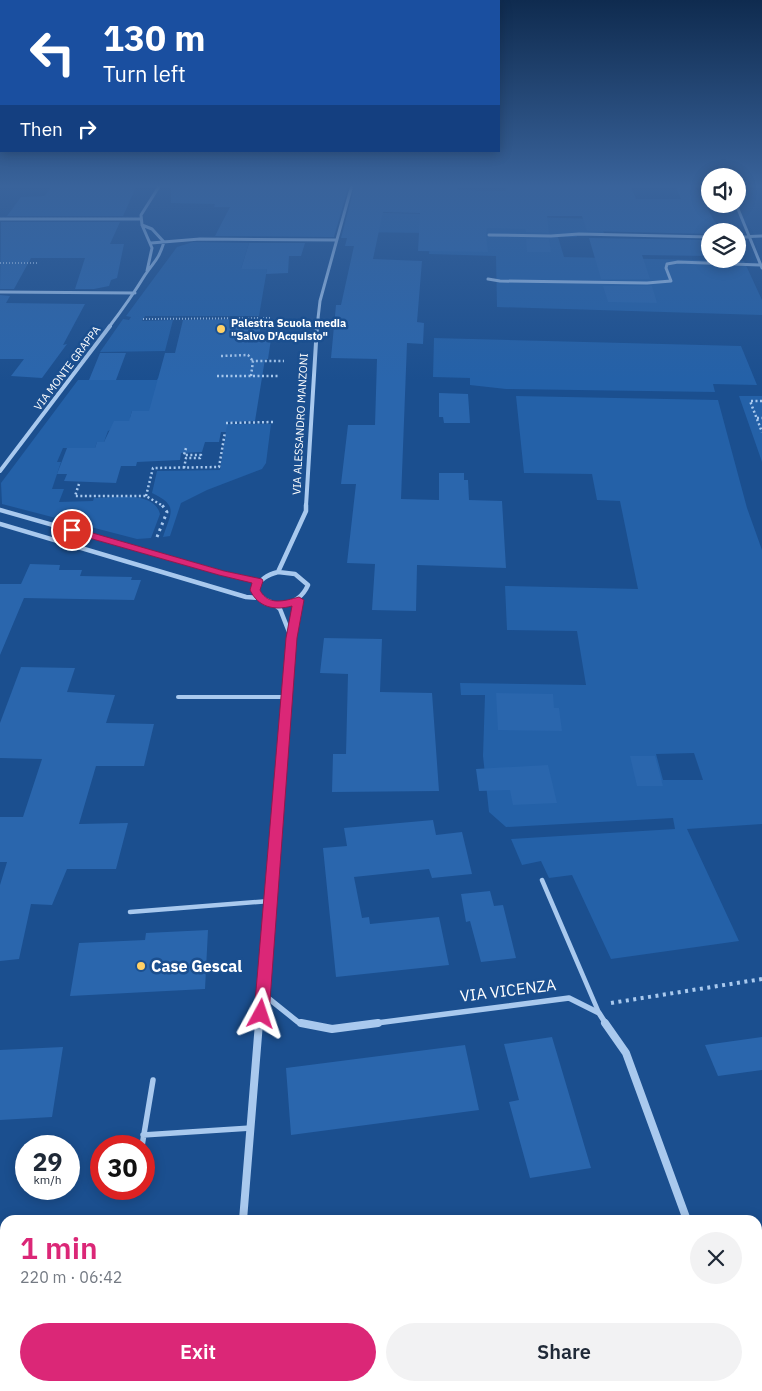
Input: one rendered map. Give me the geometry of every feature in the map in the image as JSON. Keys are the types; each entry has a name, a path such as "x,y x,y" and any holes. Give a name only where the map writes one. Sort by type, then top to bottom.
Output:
{"street":[{"name":"VIA MONTE GRAPPA","path":"146,274 151,250"},
{"name":"VIA MONTE GRAPPA","path":"0,471 135,293 146,274 160,259 162,250"},
{"name":"VIA ALESSANDRO MANZONI","path":"278,572 306,511 314,353 320,301 333,250"},
{"path":"488,279 500,281 647,283 671,281 666,264 678,262 761,266 755,250"},
{"path":"0,292 135,293"},
{"path":"0,510 222,573 258,581"},
{"path":"0,524 177,578 246,597 259,598 274,604 280,609 292,638"},
{"path":"259,598 255,590 258,581 266,575 288,572 303,578 308,585 306,593 299,600 287,604 274,604"},
{"path":"244,1215 292,638 299,600"},
{"name":"VIA VICENZA","path":"263,994 298,1022 332,1029 569,998 599,1013 626,1052 685,1215"}],"lane":[{"path":"178,697 288,697"},
{"path":"542,880 599,1013"},
{"path":"130,912 270,901"},
{"path":"153,1080 143,1135 252,1128"}],"path":[{"path":"0,263 38,263"},
{"path":"143,319 270,318"},
{"path":"221,356 248,355 253,361"},
{"path":"253,361 284,361"},
{"path":"250,376 253,361"},
{"path":"217,376 278,376"},
{"path":"762,401 750,401 762,432"},
{"path":"757,418 762,418"},
{"path":"226,423 273,422"},
{"path":"146,496 153,468 218,467 225,432"},
{"path":"184,468 186,458 200,458 201,454 184,455 186,448"},
{"path":"80,484 75,496 146,496 163,504 167,512 157,538"},
{"path":"596,1005 762,979"}],"shaded area":[{"path":"175,250 247,250 241,269 267,269 259,316 145,316 142,321 173,320 165,351 100,352 123,319 129,320 131,317 126,316"},
{"path":"429,250 562,250 564,257 701,260 701,268 746,268 746,265 762,300 762,315 497,307 496,256 429,254"},
{"path":"434,338 741,346 757,385 713,384 715,392 506,389 470,385 470,378 433,377"},
{"path":"158,378 200,378 151,416 146,411 132,411 130,418 138,418 108,431 104,442 97,442 95,448 63,448 57,462 61,462 52,489 64,489 59,502 93,501 94,498 122,497 141,498 150,501 156,506 160,514 151,538 137,539 2,504 1,483 78,380 157,380"},
{"path":"516,396 718,400 747,508 762,550 762,824 687,829 739,941 611,959 572,875 549,878 541,861 522,865 511,839 675,829 673,818 506,827 489,812 483,756 485,695 461,695 460,683 586,685 577,631 507,630 505,586 638,589 620,501 597,500 592,474 524,473","holes":["694,753 703,780 663,780 656,754"]},
{"path":"739,396 762,396 762,462 761,459"},
{"path":"227,424 271,424 266,463 262,469 207,490 181,503 170,536 163,537 171,511 166,502 152,493 157,471 220,470"}],"building":[{"path":"1,250 123,250 117,278 111,280 109,286 94,289 75,289 85,258 31,258 14,289 0,289"},
{"path":"247,250 303,250 301,256 289,256 288,273 266,274 267,269 241,269"},
{"path":"353,250 375,250 373,259 422,261 417,322 424,323 423,344 407,343 401,499 439,500 439,473 464,473 464,480 468,480 469,500 502,501 506,568 417,565 416,611 372,610 375,564 347,563 356,484 341,484 348,425 375,425 377,359 331,358 336,305 341,305"},
{"path":"488,250 488,252 418,251"},
{"path":"527,250 551,250 551,252 527,252"},
{"path":"592,250 701,250 701,256 642,255 650,279 601,279"},
{"path":"603,286 652,286 657,303 608,302"},
{"path":"0,295 10,296 6,303 85,304 63,345 67,344 42,378 11,376 24,359 0,359"},
{"path":"261,319 259,339 271,339 268,359 265,359 255,421 228,422 226,432 221,432 219,442 205,442 202,452 181,453 180,460 137,462 136,466 121,466 116,483 64,481 67,474 57,474 67,448 95,448 97,442 104,442 114,421 129,421 132,411 149,411 165,353 175,353 183,320"},
{"path":"100,353 126,353 116,380 89,380"},
{"path":"439,393 468,394 470,423 444,423 443,417 439,417"},
{"path":"30,564 60,565 59,570 82,570 80,576 132,577 131,580 141,580 134,600 24,598 0,655 0,584 21,584"},
{"path":"324,638 382,639 380,692 432,693 439,791 332,792 333,754 346,754 348,674 320,673"},
{"path":"21,667 75,668 67,692 115,695 106,723 154,724 144,766 96,766 79,824 128,823 116,869 67,869 52,905 31,904 19,959 0,961 0,885 7,862 0,862 0,817 23,817 42,759 0,758 0,723"},
{"path":"496,693 553,694 554,708 559,708 562,731 498,730"},
{"path":"630,756 655,756 663,786 637,786"},
{"path":"548,765 557,803 513,805 510,790 479,791 476,769"},
{"path":"433,820 436,835 462,832 472,874 432,878 429,869 354,877 362,918 369,917 370,924 439,917 449,965 336,977 323,848 347,846 344,828"},
{"path":"490,891 494,906 503,905 516,958 481,962 470,921 466,922 461,894"},
{"name":"Case Gescal","path":"208,930 205,989 70,996 79,943 145,940 146,933"},
{"path":"552,1037 591,1168 530,1178 509,1102 519,1100 504,1044"},
{"path":"762,1037 762,1070 718,1076 705,1045"},
{"path":"465,1045 479,1110 291,1135 286,1068"},
{"path":"63,1047 52,1117 0,1120 0,1050"}],"place":[{"name":"Palestra Scuola media \"Salvo D'Acquisto\"","path":"221,329"},
{"name":"Case Gescal","path":"141,966"}],"route":[{"path":"72,530 222,573 258,581 255,590 259,598 265,602 287,604 299,600 292,638 261,1014"}]}
